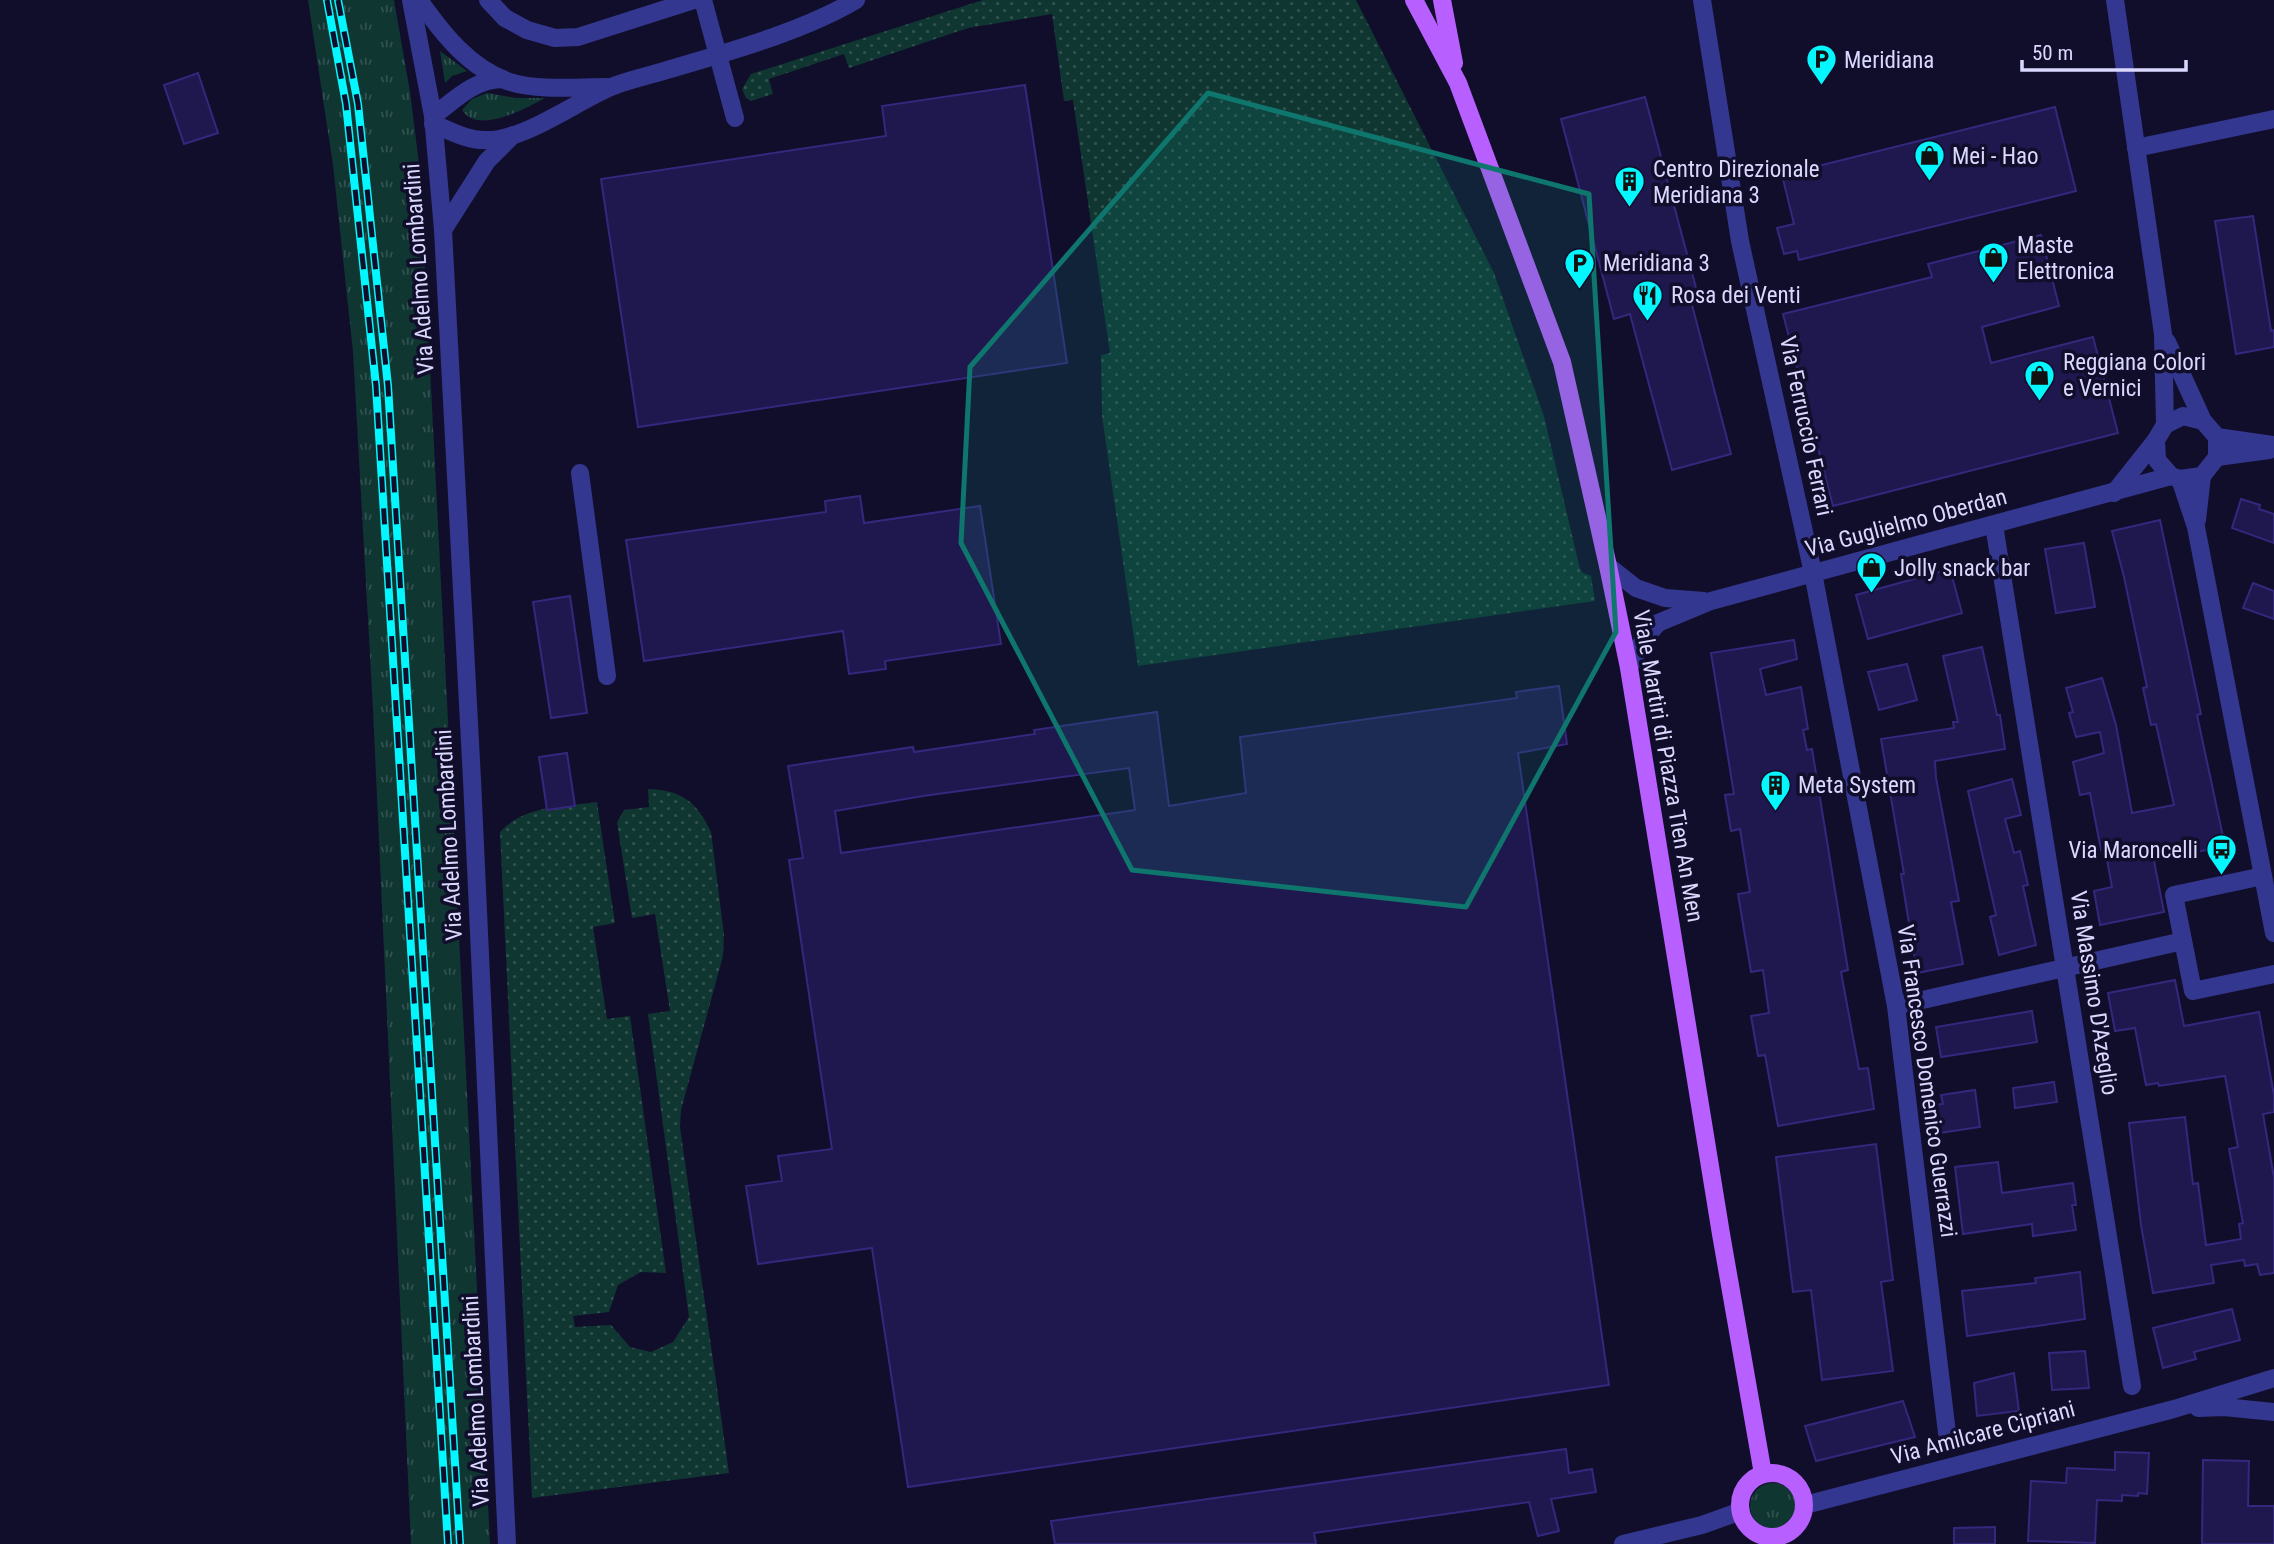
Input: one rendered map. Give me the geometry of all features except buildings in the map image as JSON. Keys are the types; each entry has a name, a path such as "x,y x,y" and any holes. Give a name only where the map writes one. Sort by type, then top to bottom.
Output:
{"main road":[{"name":"Viale Martiri di Piazza Tien An Men","path":"1413,0 1458,83 1562,362 1629,668 1763,1474"},
{"name":"Viale Martiri di Piazza Tien An Men","path":"1442,0 1458,83"},
{"path":"1773,1473 1791,1479 1803,1495 1805,1505 1803,1515 1793,1531 1775,1541 1756,1534 1749,1528 1741,1511 1743,1491 1749,1483 1763,1474 1773,1473"}],"street":[{"name":"Via Adelmo Lombardini","path":"411,0 433,120 443,230 472,780 507,1544"},
{"path":"419,0 453,45 487,71 503,79 530,86 610,88"},
{"path":"488,0 505,18 527,30 555,38 578,37 694,0"},
{"path":"703,0 735,117"},
{"path":"503,79 489,79 475,85 433,120 461,135 484,141 513,135 610,88 830,16 856,0"},
{"name":"Via Ferruccio Ferrari","path":"1702,0 1740,241 1813,572"},
{"path":"2115,0 2164,334 2157,460 2176,477 2196,527 2268,887 2274,933"},
{"path":"2136,148 2274,119"},
{"path":"443,230 487,161 513,135"},
{"path":"2164,334 2203,421 2217,437 2274,447"},
{"path":"2114,492 2160,432 2183,416 2203,421"},
{"path":"2196,527 2202,476 2217,457 2217,437"},
{"path":"2217,457 2274,447"},
{"path":"580,473 607,676"},
{"name":"Via Guglielmo Oberdan","path":"1629,668 1643,640 1658,623 1711,601 2114,492 2176,477 2202,476"},
{"name":"Via Massimo D'Azeglio","path":"1993,525 2132,1385"},
{"name":"Via Guglielmo Oberdan","path":"1608,566 1636,588 1665,598 1711,601"},
{"name":"Via Francesco Domenico Guerrazzi","path":"1813,572 1896,1006 1947,1433"},
{"path":"2268,887 2174,895 2193,991 2274,974"},
{"path":"1896,1006 2183,941"},
{"name":"Via Amilcare Cipriani","path":"1805,1505 2174,1409 2274,1378"},
{"name":"Via Amilcare Cipriani","path":"2174,1409 2224,1407 2274,1412"},
{"path":"1623,1544 1658,1540 1741,1511"}],"highlighted area":[{"path":"1208,93 1589,194 1616,632 1466,907 1132,870 961,543 970,367"}],"green space":[{"path":"308,0 394,0 420,172 490,1544 411,1544 373,709 353,352 333,165"},
{"path":"983,0 1356,0 1494,273 1544,416 1580,569 1591,576 1595,601 1138,666 1102,416 1101,355 1110,353 1073,100 1064,101 1052,14 968,28 849,68 844,54 769,79 773,94 751,101 746,98 742,89 751,74"},
{"path":"440,51 467,71 452,76 445,83"},
{"path":"487,93 516,98 545,98 502,118 490,120 469,117 462,110 472,99"},
{"path":"648,789 679,795 694,805 706,822 711,832 724,935 723,956 681,1110 680,1127 729,1473 532,1498 500,832 510,823 533,812 597,802 615,923 593,927 607,1019 630,1016 666,1273 641,1272 618,1285 609,1312 573,1316 575,1327 611,1325 630,1347 651,1352 673,1342 689,1317 648,1014 670,1011 655,914 632,918 617,822 624,810 649,807"},
{"path":"1773,1483 1789,1490 1796,1506 1789,1522 1773,1529 1757,1522 1750,1506 1757,1490"}],"railway":[{"path":"327,0 346,104 376,386 448,1544"},
{"path":"338,0 358,104 388,386 460,1544"}],"place":[{"name":"Meridiana","path":"1821,87"},
{"name":"Mei - Hao","path":"1929,183"},
{"name":"Centro Direzionale Meridiana 3","path":"1630,209"},
{"name":"Maste Elettronica","path":"1994,285"},
{"name":"Meridiana 3","path":"1580,290"},
{"name":"Rosa dei Venti","path":"1648,322"},
{"name":"Reggiana Colori e Vernici","path":"2040,402"},
{"name":"Jolly snack bar","path":"1871,595"},
{"name":"Meta System","path":"1775,812"},
{"name":"Via Maroncelli","path":"2221,877"}]}
